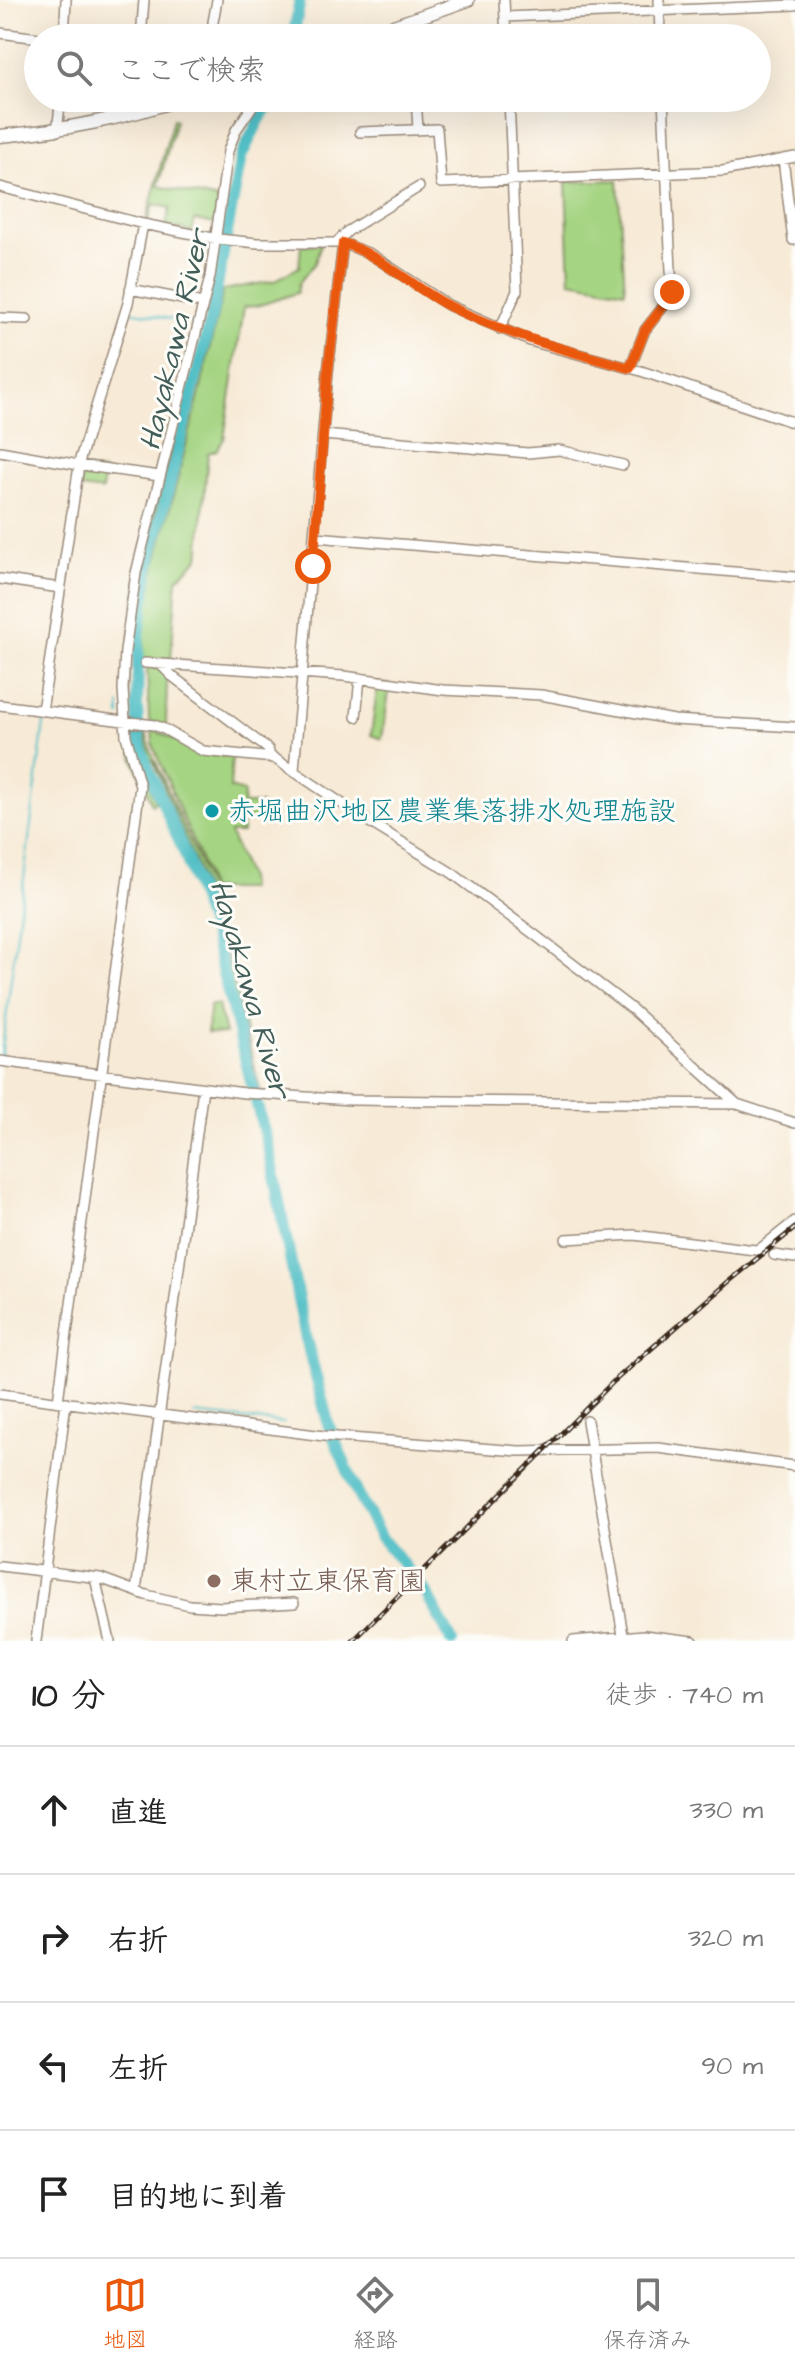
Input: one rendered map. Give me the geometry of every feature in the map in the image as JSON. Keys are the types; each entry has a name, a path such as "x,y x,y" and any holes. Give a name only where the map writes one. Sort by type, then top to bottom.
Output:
{"highway":[{"path":"401,24 468,0"},
{"path":"0,136 57,131 142,112"}],"street":[{"path":"65,24 66,0"},
{"path":"142,24 144,0"},
{"path":"213,24 217,0"},
{"path":"504,0 505,24"},
{"path":"505,17 659,5 795,5"},
{"path":"0,33 24,36"},
{"path":"57,131 59,112"},
{"path":"36,1641 100,1074 140,786 130,754 126,722 123,670 128,630 138,563 203,303 216,239 228,151 236,130 248,112"},
{"path":"417,112 418,129"},
{"path":"500,329 517,294 510,112"},
{"path":"630,368 645,330 672,292 664,112"},
{"path":"360,132 437,129 441,183 736,170 795,157"},
{"path":"783,159 793,240"},
{"path":"0,187 143,224 216,239 341,242 370,254 448,305 530,341 630,368 795,423"},
{"path":"294,770 341,242 348,231 419,187"},
{"path":"42,711 79,465 130,289 143,224"},
{"path":"130,289 203,303"},
{"path":"0,318 27,319"},
{"path":"323,435 528,453 559,450 623,465"},
{"path":"0,451 160,476"},
{"path":"316,537 795,577"},
{"path":"0,579 60,588"},
{"path":"145,663 360,678 443,690 541,695 674,720 795,727"},
{"path":"160,664 268,749 270,756"},
{"path":"356,717 360,678"},
{"path":"0,705 145,724 164,729 203,751 270,756 452,873 632,1009 737,1104 795,1123"},
{"path":"0,1061 244,1093 351,1100 737,1104"},
{"path":"136,1591 203,1088"},
{"path":"566,1239 634,1235 755,1250 795,1221"},
{"path":"774,1255 795,1258"},
{"path":"0,1394 343,1438 519,1451 658,1448 795,1466"},
{"path":"587,1421 624,1639"},
{"path":"0,1566 95,1578 190,1605 221,1607 294,1603"},
{"path":"95,1578 110,1641"},
{"path":"573,1641 654,1636 693,1641"}],"green space":[{"path":"173,119 176,120 158,186 218,200 215,224 195,220 192,232 166,225 170,208 153,204 146,221"},
{"path":"618,180 625,291 570,281 566,182"},
{"path":"321,244 315,263 299,283 297,293 244,307 224,439 217,450 208,453 199,558 177,579 171,659 143,660 145,616 153,574 223,290 274,281 299,267 301,245"},
{"path":"171,438 174,438 139,581 129,655 131,727 138,756 156,802 152,804 128,737 125,677 140,562"},
{"path":"83,469 105,472 102,491 80,488"},
{"path":"147,665 160,669 167,676 166,726 149,721"},
{"path":"378,683 390,685 382,739 371,735"},
{"path":"143,728 202,869 260,1090 198,869 153,760 150,760"},
{"path":"152,729 204,754 232,756 230,788 244,792 243,804 261,804 260,818 243,819 242,833 230,833 248,878 249,889 209,889 205,871 153,745"},
{"path":"210,1005 218,1005 225,1034 207,1033"}],"waterway":[{"name":"Hayakawa River","path":"296,24 300,0"},
{"name":"Hayakawa River","path":"264,112 241,157 212,313 148,570 139,634 139,741 185,854 213,934 269,1151 306,1339 329,1426 359,1497 380,1536 425,1591 452,1641"},
{"path":"131,311 195,324"},
{"path":"120,704 120,716"},
{"path":"1,1057 45,715"},
{"path":"193,1414 284,1423"},
{"name":"Hayakawa River","path":"323,1426 329,1426"}],"railway":[{"path":"353,1641 614,1381 795,1228"}],"place":[{"name":"赤堀曲沢地区農業集落排水処理施設","path":"212,811"},
{"name":"東村立東保育園","path":"214,1581"}],"route":[{"path":"313,566 328,372 343,243 370,254 448,305 500,329 530,341 630,368 645,330 672,292"}]}
